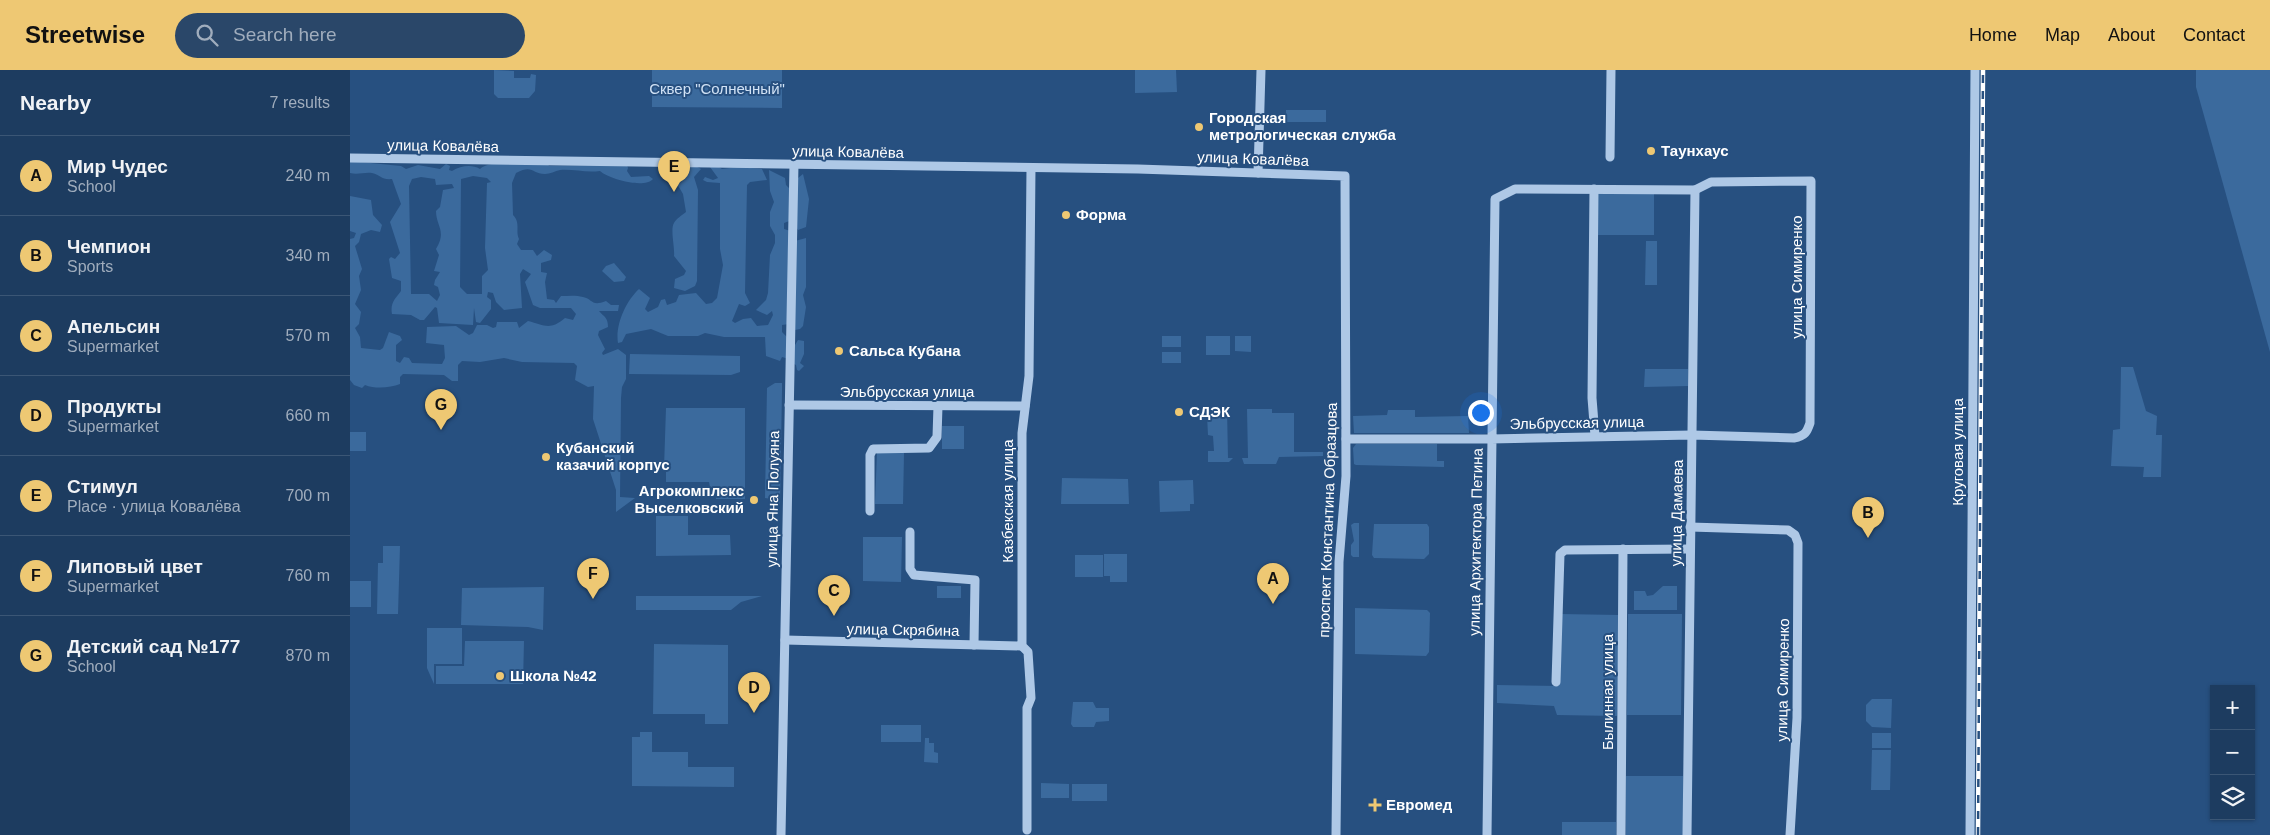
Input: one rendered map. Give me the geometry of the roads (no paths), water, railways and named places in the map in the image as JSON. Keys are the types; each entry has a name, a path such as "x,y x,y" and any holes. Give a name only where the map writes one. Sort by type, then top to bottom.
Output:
{"street":[{"path":"1258,173 1261,70"},
{"path":"1610,157 1611,70"},
{"name":"Круговая улица","path":"1970,835 1975,70"},
{"name":"улица Ковалёва","path":"350,158 1031,168 1345,176"},
{"name":"улица Яна Полуяна","path":"782,835 794,164"},
{"name":"Казбекская улица","path":"1027,830 1027,708 1031,698 1028,652 1022,646 1022,433 1029,376 1031,168"},
{"name":"проспект Константина Образцова","path":"1336,835 1339,571 1346,476 1345,176"},
{"name":"улица Симиренко","path":"1695,190 1711,182 1811,181 1810,422 1806,434"},
{"path":"1595,436 1592,398 1594,189 1695,190"},
{"name":"улица Архитектора Петина","path":"1487,835 1495,199 1515,190 1594,189"},
{"name":"улица Дамаева","path":"1687,835 1695,190"},
{"name":"Эльбрусская улица","path":"789,405 1025,406"},
{"path":"870,511 870,455 873,449 929,448 937,437 938,406"},
{"name":"Эльбрусская улица","path":"1346,439 1491,439 1692,435 1794,438 1806,434"},
{"name":"улица Симиренко","path":"1690,527 1788,530 1795,535 1798,543 1797,718 1790,835"},
{"path":"910,532 910,569 914,575 975,580 974,646"},
{"name":"Былинная улица","path":"1621,835 1623,549"},
{"path":"1556,682 1560,554 1565,550 1690,549"},
{"name":"улица Скрябина","path":"785,640 1022,646"}],"railway":[{"path":"1978,835 1983,70"}],"place":[{"name":"Городская метрологическая служба","path":"1199,127"},
{"name":"Таунхаус","path":"1651,151"},
{"name":"Стимул","path":"674,192"},
{"name":"Форма","path":"1066,215"},
{"name":"Сальса Кубана","path":"839,351"},
{"name":"СДЭК","path":"1179,412"},
{"name":"Детский сад №177","path":"441,430"},
{"name":"Кубанский казачий корпус","path":"546,457"},
{"name":"Агрокомплекс Выселковский","path":"754,500"},
{"name":"Чемпион","path":"1868,538"},
{"name":"Липовый цвет","path":"593,599"},
{"name":"Мир Чудес","path":"1273,604"},
{"name":"Апельсин","path":"834,616"},
{"name":"Школа №42","path":"500,676"},
{"name":"Продукты","path":"754,713"},
{"name":"Евромед","path":"1375,805"}],"park label":[{"name":"Сквер \"Солнечный\"","path":"717,89"}]}
